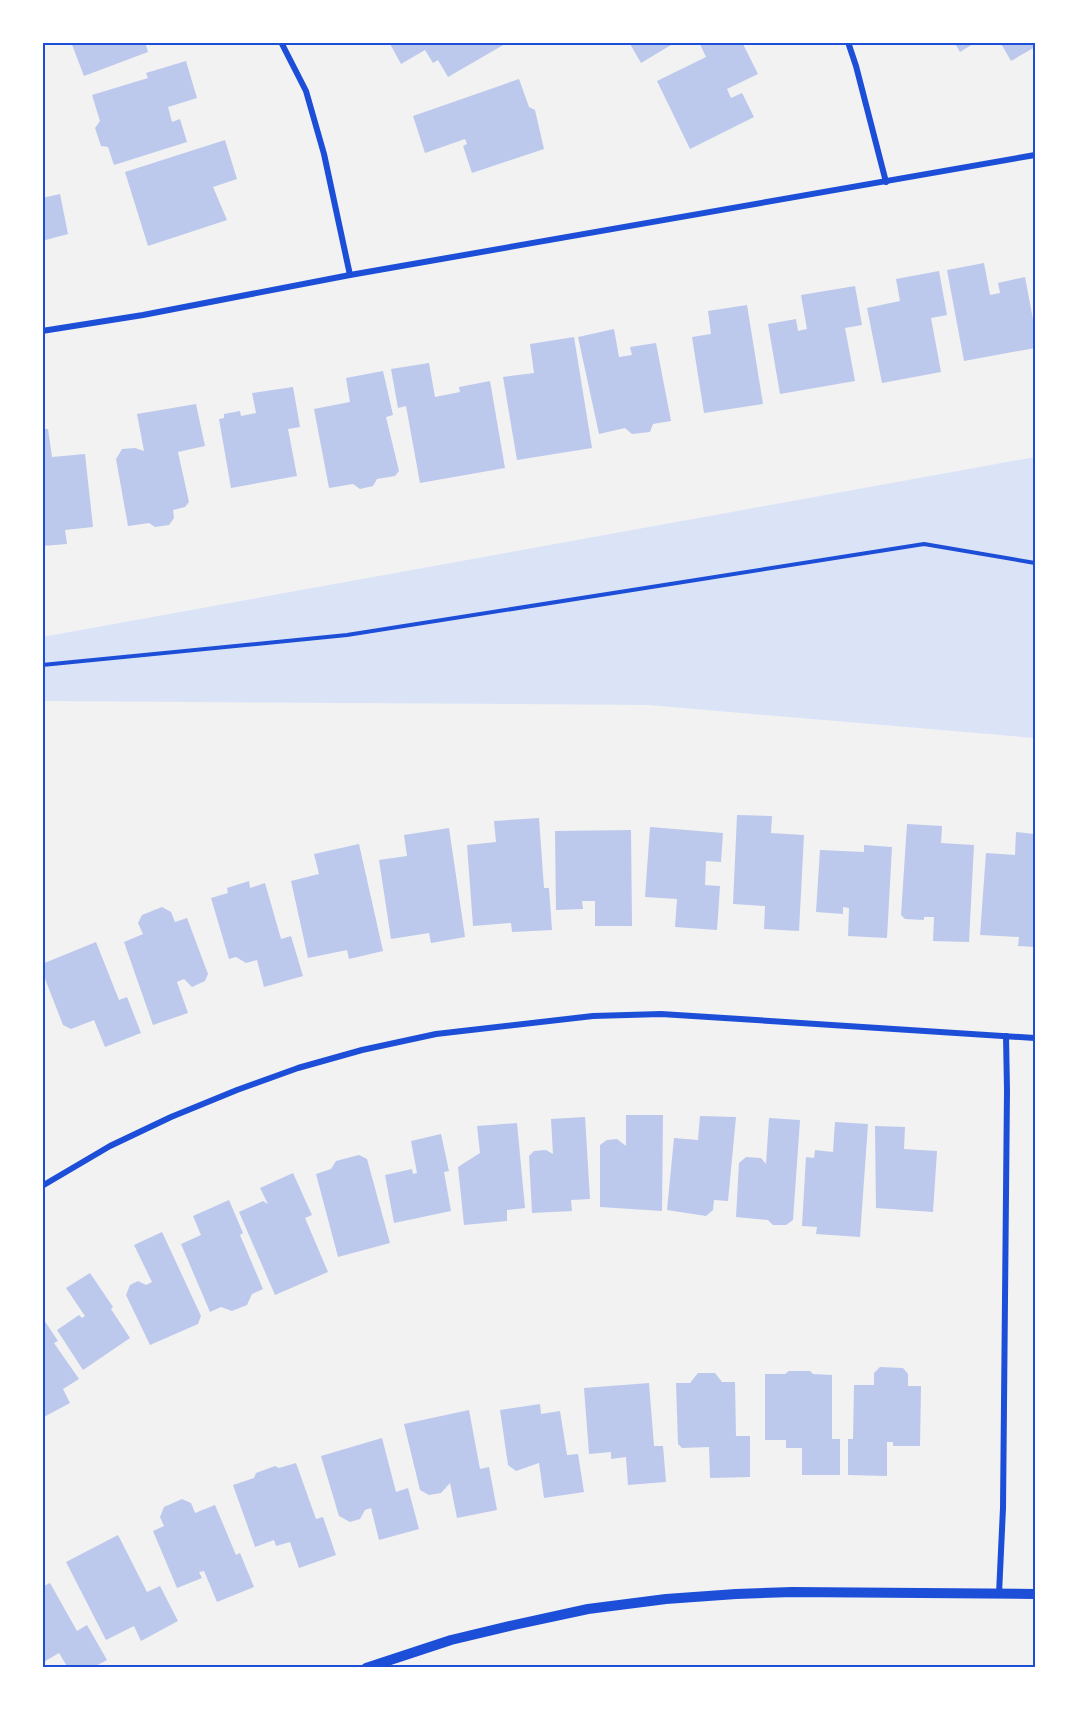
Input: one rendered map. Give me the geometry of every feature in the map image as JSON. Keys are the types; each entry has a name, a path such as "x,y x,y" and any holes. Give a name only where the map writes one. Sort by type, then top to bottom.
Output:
{"street":[{"path":"281,42 309,101 324,154 350,275"},
{"path":"848,42 886,182"},
{"path":"42,331 143,315 350,275 1035,155"},
{"path":"42,1186 110,1146 171,1117 237,1090 319,1062 436,1034 593,1016 662,1014 1035,1038"},
{"path":"999,1594 1004,1484 1006,1036"},
{"path":"366,1668 452,1641 514,1625 588,1609 666,1599 792,1592 1035,1594"}],"path":[{"path":"42,665 347,635 924,544 1035,563"}],"shaded area":[{"path":"1035,457 1035,738 648,705 42,701 42,637"}],"building":[{"path":"71,42 145,42 148,52 84,76"},
{"path":"389,42 504,42 505,44 448,77 438,60 433,63 425,50 401,64"},
{"path":"629,42 676,42 641,63"},
{"path":"699,42 742,42 758,74 727,89 731,98 742,93 754,117 690,149 657,81 706,57"},
{"path":"954,42 976,42 960,52"},
{"path":"1000,42 1035,42 1035,47 1011,61"},
{"path":"186,61 197,98 168,107 172,122 180,119 187,142 114,165 108,147 101,146 95,128 100,121 92,95 148,78 146,73"},
{"path":"519,79 529,107 535,110 544,149 472,173 463,146 467,144 465,139 425,153 413,116"},
{"path":"225,140 237,179 213,187 227,220 148,246 125,172"},
{"path":"60,194 68,234 42,241 42,198"},
{"path":"984,263 990,295 1000,293 998,283 1025,277 1035,330 1035,348 964,361 947,270"},
{"path":"939,271 947,315 931,318 941,372 882,383 867,308 900,301 896,279"},
{"path":"855,286 862,325 845,328 855,381 780,394 768,324 796,319 798,331 807,329 801,295"},
{"path":"747,305 763,404 704,413 692,337 711,334 708,311"},
{"path":"614,329 619,357 632,355 630,347 656,343 671,421 653,424 650,432 632,434 625,428 599,434 578,337"},
{"path":"574,337 592,448 517,460 503,377 534,373 530,344"},
{"path":"429,363 435,397 460,392 459,387 490,381 505,468 420,483 406,406 398,408 391,369"},
{"path":"383,371 393,415 386,417 399,471 395,476 377,479 373,486 360,489 353,484 329,488 314,409 350,402 346,378"},
{"path":"293,387 300,427 288,429 297,476 231,488 219,419 224,418 224,414 240,411 241,416 256,413 252,393"},
{"path":"196,404 205,446 178,452 189,502 185,507 173,510 174,518 169,525 155,527 149,523 128,526 116,459 122,449 135,448 144,451 137,414"},
{"path":"42,429 48,429 52,457 85,454 93,527 65,530 67,544 42,546"},
{"path":"737,815 772,816 771,833 804,835 799,931 764,929 765,906 733,904"},
{"path":"539,818 544,888 549,888 552,930 512,932 511,923 473,926 467,845 496,842 494,821"},
{"path":"907,824 942,826 941,843 974,845 969,942 933,941 934,917 924,917 924,920 905,919 901,915"},
{"path":"650,827 723,833 721,862 706,861 705,885 720,886 717,930 675,927 677,899 645,897"},
{"path":"449,828 465,937 431,943 429,933 391,939 379,860 407,856 404,835"},
{"path":"631,830 632,926 595,926 595,901 582,901 583,909 556,910 555,831"},
{"path":"1016,832 1035,834 1035,947 1018,946 1019,937 980,935 986,853 1015,855"},
{"path":"359,844 383,951 349,959 347,950 308,958 291,881 319,874 314,854"},
{"path":"864,845 892,847 887,938 848,936 849,908 843,907 843,914 816,912 820,850 864,852"},
{"path":"249,881 250,888 265,883 281,939 291,936 303,976 264,987 257,960 246,963 236,957 229,959 211,898 228,893 227,888"},
{"path":"162,907 171,912 175,922 187,918 208,974 205,981 192,987 184,979 177,982 188,1013 153,1025 124,942 143,934 138,923 142,915"},
{"path":"96,942 119,1000 127,997 141,1033 105,1047 94,1020 71,1029 63,1025 42,971 42,964"},
{"path":"626,1115 663,1115 662,1211 600,1207 600,1145 607,1140 617,1139 626,1146"},
{"path":"700,1116 736,1117 728,1201 714,1200 713,1210 706,1216 667,1210 674,1138 698,1140"},
{"path":"585,1117 590,1199 571,1200 572,1211 532,1213 529,1156 534,1151 546,1150 553,1154 551,1119"},
{"path":"769,1118 800,1120 793,1220 786,1225 773,1225 768,1220 736,1217 739,1163 746,1157 761,1158 766,1164"},
{"path":"835,1122 868,1124 860,1237 816,1234 817,1227 802,1226 806,1157 814,1158 815,1150 833,1152"},
{"path":"517,1123 525,1208 507,1210 507,1221 464,1225 458,1167 480,1153 477,1126"},
{"path":"875,1126 905,1127 904,1149 937,1151 933,1212 876,1208"},
{"path":"441,1134 449,1171 444,1172 451,1211 394,1223 385,1175 412,1169 413,1174 417,1173 411,1141"},
{"path":"359,1155 367,1159 390,1243 338,1257 316,1174 331,1169 336,1161"},
{"path":"293,1173 312,1215 305,1218 328,1272 275,1295 239,1212 263,1201 268,1204 260,1188"},
{"path":"229,1200 243,1233 240,1235 263,1289 252,1294 247,1305 232,1311 221,1307 210,1312 181,1244 201,1235 193,1216"},
{"path":"162,1232 201,1316 198,1324 150,1345 126,1295 130,1285 138,1281 146,1285 152,1282 134,1245"},
{"path":"90,1273 130,1338 83,1370 57,1330 79,1315 82,1318 85,1316 66,1288"},
{"path":"42,1317 58,1341 54,1343 79,1379 63,1389 70,1403 42,1418"},
{"path":"880,1367 903,1368 908,1374 908,1386 921,1386 920,1446 893,1446 893,1442 887,1442 887,1476 848,1475 848,1439 853,1439 854,1385 874,1385 874,1373"},
{"path":"789,1371 810,1371 813,1374 832,1375 832,1439 840,1439 840,1475 802,1475 802,1448 786,1448 786,1440 765,1440 765,1374 785,1374"},
{"path":"698,1373 715,1373 722,1382 735,1382 736,1436 750,1436 750,1477 710,1478 709,1447 682,1448 678,1444 676,1383 690,1383"},
{"path":"649,1383 654,1446 663,1446 666,1482 628,1485 626,1457 611,1459 611,1452 589,1454 584,1388"},
{"path":"540,1404 541,1414 560,1411 567,1455 578,1454 584,1492 544,1498 539,1463 516,1471 508,1465 500,1410"},
{"path":"469,1410 480,1469 489,1467 497,1510 457,1518 450,1483 441,1493 429,1495 420,1490 404,1424"},
{"path":"382,1438 396,1492 408,1488 419,1529 379,1540 371,1508 365,1510 360,1519 350,1522 339,1516 321,1456"},
{"path":"296,1463 316,1519 323,1517 336,1555 299,1568 290,1542 276,1546 274,1540 255,1547 233,1485 254,1478 256,1473 275,1466 279,1468"},
{"path":"182,1499 191,1503 195,1513 215,1505 236,1555 240,1553 254,1587 217,1602 204,1571 199,1572 202,1578 177,1588 153,1531 164,1526 160,1517 164,1507"},
{"path":"118,1535 147,1592 160,1586 178,1621 141,1641 134,1626 106,1640 66,1562"},
{"path":"50,1583 77,1631 87,1625 107,1660 92,1668 68,1668 59,1653 42,1663 42,1587"}]}
